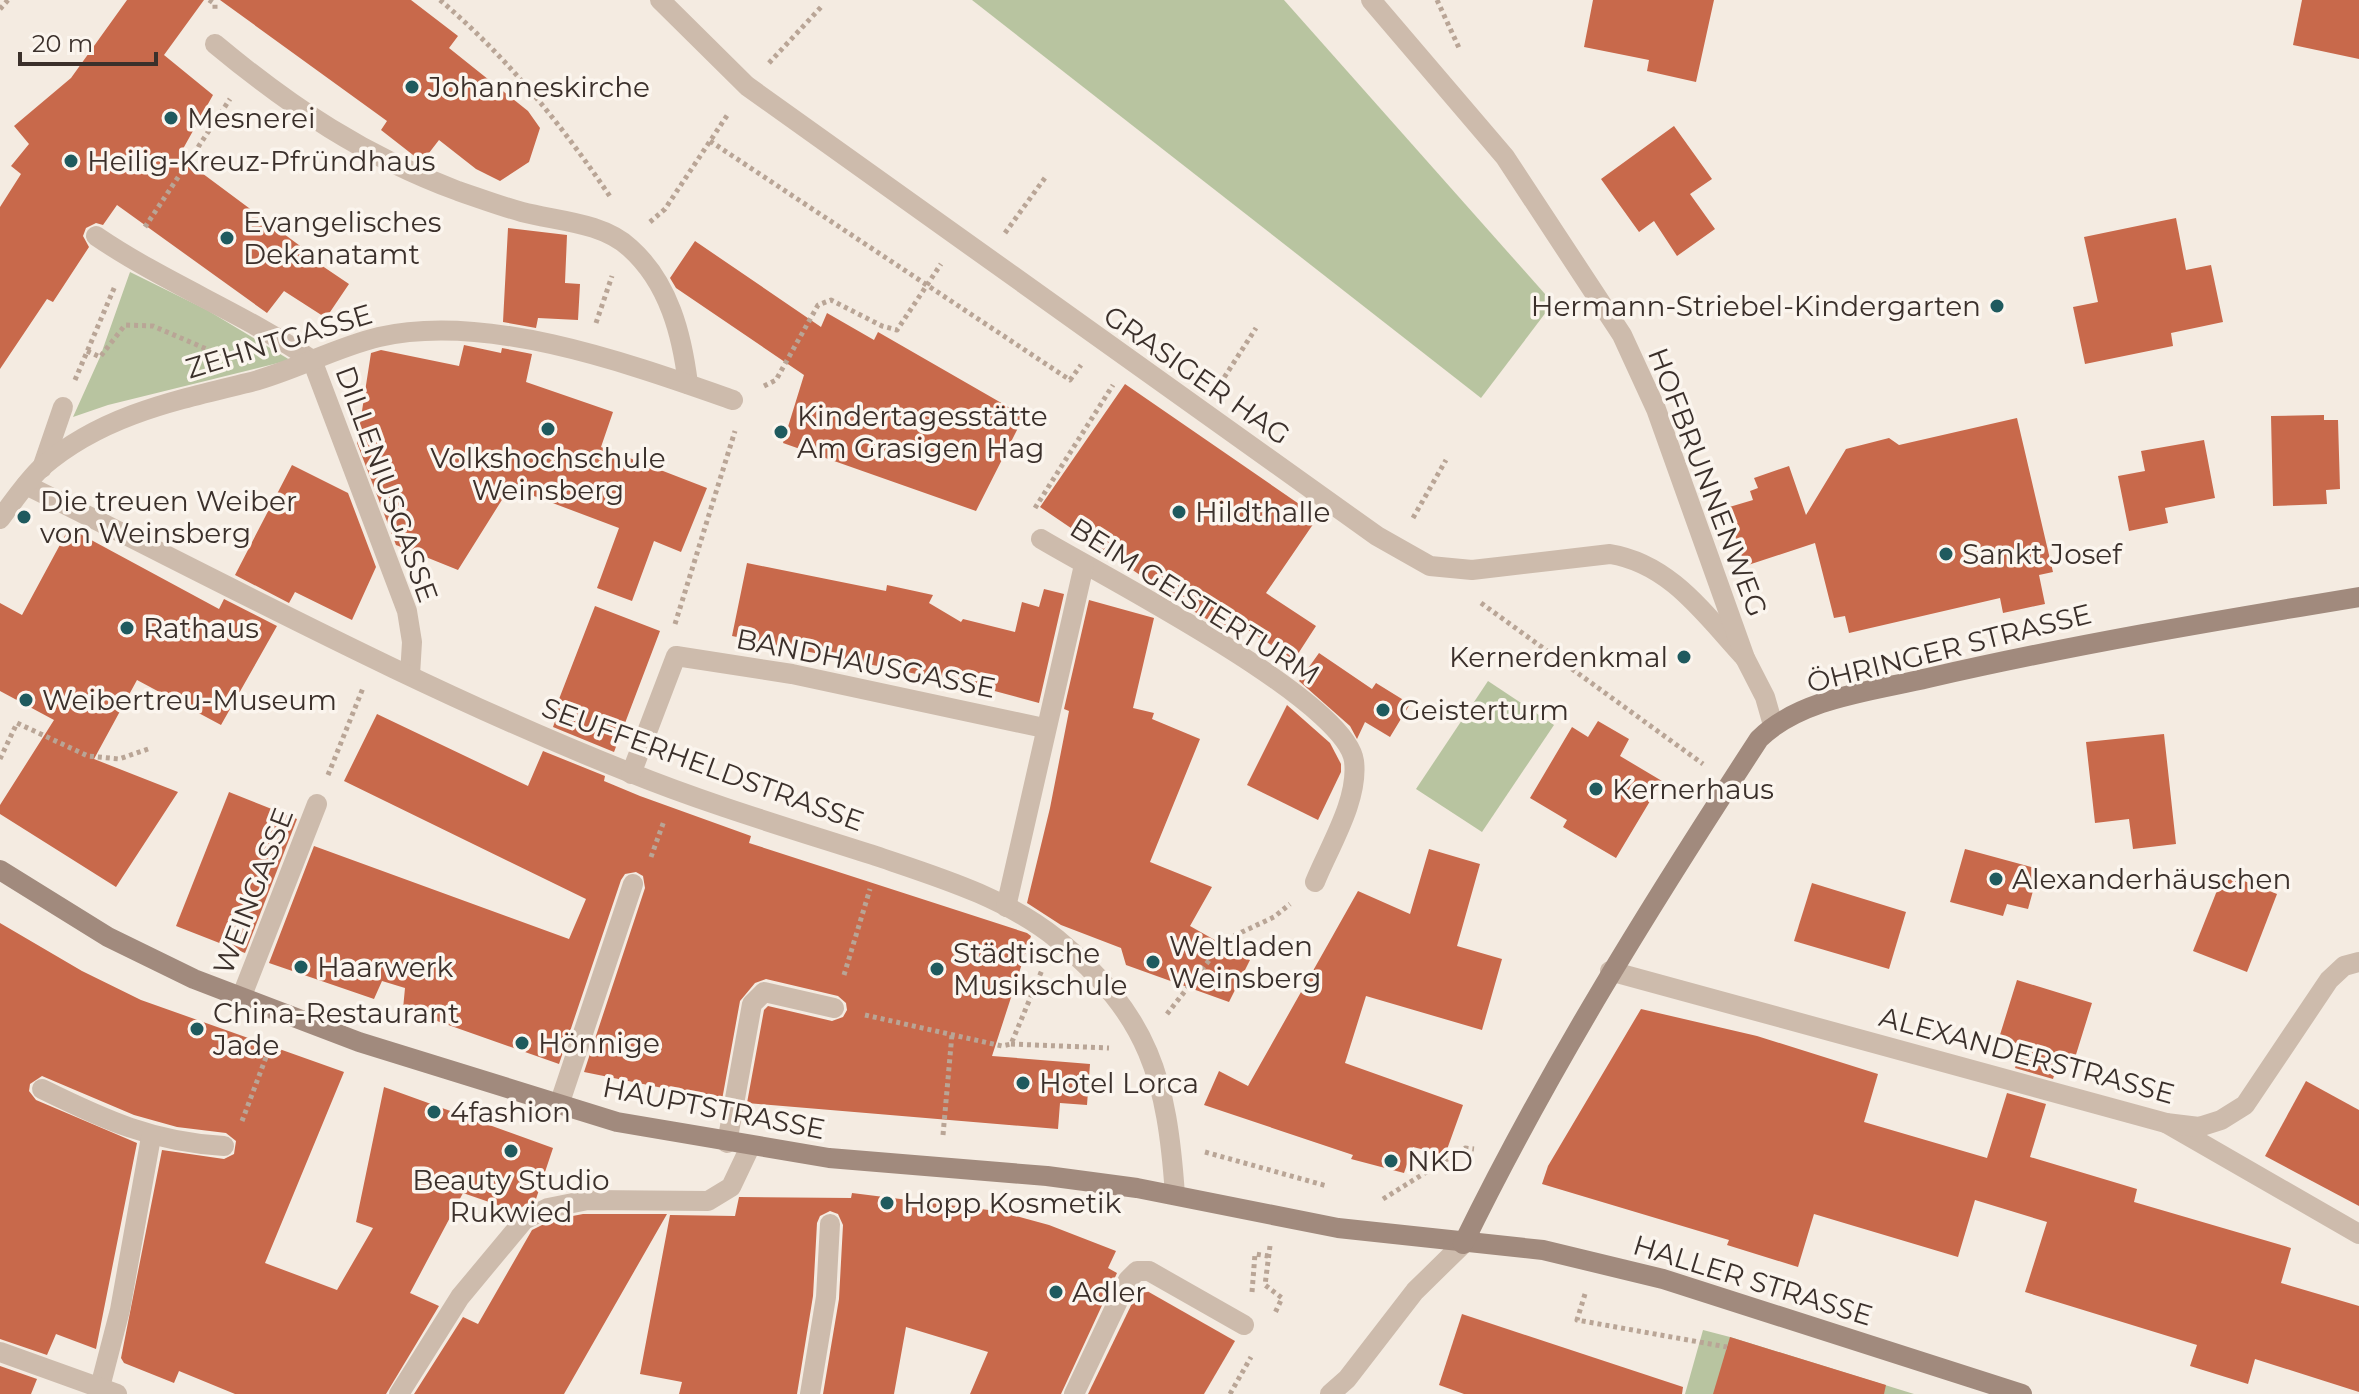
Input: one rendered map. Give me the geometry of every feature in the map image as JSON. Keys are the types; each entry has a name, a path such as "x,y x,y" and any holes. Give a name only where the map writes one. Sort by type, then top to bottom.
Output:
{"street":[{"name":"GRASIGER HAG","path":"660,0 747,86 1099,340 1397,548 1430,566 1472,570 1610,554 1629,557 1650,565 1674,582 1745,658"},
{"name":"HOFBRUNNENWEG","path":"1371,0 1505,157 1622,335 1656,409 1745,658 1765,697 1773,725"},
{"path":"215,44 333,133 385,161 522,212 606,233 629,246 652,273 672,309 684,347 688,384"},
{"path":"96,236 147,270 248,320 312,360"},
{"name":"ZEHNTGASSE","path":"42,468 95,429 144,409 256,381 380,337 437,332 531,339 733,400"},
{"name":"DILLENIUSGASSE","path":"312,360 407,611 412,642 410,675"},
{"path":"0,519 42,468 63,407"},
{"name":"SEUFFERHELDSTRASSE","path":"26,485 410,675 562,746 631,774 963,886 1006,907 1054,937 1093,972 1121,1005 1156,1066 1172,1148 1175,1195"},
{"name":"BEIM GEISTERTURM","path":"1041,539 1298,693 1334,724 1352,748 1355,764 1353,785 1315,882"},
{"path":"1006,907 1044,728 1084,565"},
{"name":"ÖHRINGER STRASSE","path":"1463,1244 1507,1153 1610,971 1759,739 1773,725 1823,703 2113,637 2359,597"},
{"name":"BANDHAUSGASSE","path":"631,774 676,656 879,690 1044,728"},
{"name":"WEINGASSE","path":"241,998 317,804"},
{"name":"HAUPTSTRASSE","path":"0,870 108,937 241,998 359,1042 617,1122 750,1147 940,1168 1047,1176 1175,1195 1338,1228 1463,1244"},
{"path":"559,1105 633,884"},
{"name":"ALEXANDERSTRASSE","path":"1610,971 2166,1123 2199,1127 2221,1120 2245,1105 2329,980 2344,966 2359,962"},
{"path":"727,1143 752,1004 757,995 764,992 834,1008"},
{"path":"42,1089 112,1123 151,1137 224,1146"},
{"path":"2166,1123 2359,1234"},
{"path":"0,1352 109,1390 151,1137"},
{"path":"399,1394 460,1297 524,1220 548,1208 588,1200 708,1201 731,1187 750,1147"},
{"path":"810,1394 826,1297 830,1224"},
{"path":"1330,1394 1347,1379 1415,1291 1463,1244"},
{"name":"HALLER STRASSE","path":"1463,1244 1543,1250 1678,1283 2022,1394"},
{"path":"1074,1394 1128,1280 1137,1271 1149,1271 1244,1325"}],"path":[{"path":"0,9 8,0"},
{"path":"440,0 474,29 563,128 612,199"},
{"path":"665,209 747,86 823,5"},
{"path":"710,141 1070,380 1099,340"},
{"path":"987,258 1047,175"},
{"path":"763,387 776,380 818,305 831,300 882,326 897,330 959,238"},
{"path":"87,351 100,357 125,325 153,326 220,355"},
{"path":"1202,412 1256,328"},
{"path":"1041,539 1033,511 1129,360"},
{"path":"675,624 732,449"},
{"path":"1397,548 1446,460"},
{"path":"1479,602 1693,756"},
{"path":"325,781 365,681"},
{"path":"0,759 17,723 88,756 119,759 151,748"},
{"path":"650,861 666,815"},
{"path":"840,987 880,858"},
{"path":"1171,1007 1225,940 1274,917 1315,882"},
{"path":"1011,1044 1054,937"},
{"path":"834,1008 1002,1046 1147,1050"},
{"path":"940,1168 952,1034"},
{"path":"247,1108 271,1043"},
{"path":"1172,1148 1212,1152 1327,1186"},
{"path":"1338,1228 1465,1148"},
{"path":"1252,1295 1255,1254 1268,1256"},
{"path":"1594,1262 1577,1320 1727,1347"},
{"path":"1265,1285 1282,1298"},
{"path":"1230,1394 1256,1348"}],"green space":[{"path":"972,0 1284,0 1553,303 1481,398"},
{"path":"130,272 207,310 290,360 108,405 73,417 100,357"},
{"path":"1488,681 1554,725 1482,832 1416,789"},
{"path":"1703,1330 1730,1337 1914,1394 1685,1394"}],"building":[{"path":"127,0 204,0 164,55 213,95 179,156 311,254 309,257 349,284 326,318 284,291 267,313 117,205 103,225 96,223 86,228 83,236 89,247 53,302 47,299 0,369 0,207 21,174 11,166 29,144 14,126 71,78"},
{"name":"Johanneskirche","path":"220,0 411,0 458,36 449,48 528,111 540,128 529,162 500,181 476,169 439,140 422,162 381,130 387,121"},
{"path":"1593,0 1714,0 1696,82 1647,71 1649,60 1584,47"},
{"path":"2302,0 2359,0 2359,59 2293,45"},
{"path":"1674,126 1712,179 1690,194 1715,229 1677,256 1654,221 1639,232 1601,179"},
{"path":"2176,218 2186,270 2211,265 2223,322 2171,333 2173,346 2085,364 2073,307 2098,302 2084,237"},
{"path":"508,228 567,235 565,283 580,284 578,320 538,318 536,328 503,322"},
{"path":"695,241 821,327 827,313 874,340 878,332 1024,416 976,511 783,443 804,375 676,288 670,278"},
{"path":"464,345 501,353 502,348 532,354 526,382 613,412 601,447 707,488 681,552 654,541 632,601 597,588 619,528 510,487 458,570 396,545 357,443 371,353 381,350 459,366"},
{"name":"Hildthalle","path":"1125,384 1318,517 1266,593 1316,626 1294,660 1230,618 1223,629 1040,507"},
{"path":"2324,415 2324,420 2338,420 2340,489 2326,490 2327,504 2273,506 2271,416"},
{"path":"2017,418 2053,572 2039,575 2045,604 2003,613 2000,598 1849,633 1845,616 1834,618 1815,543 1745,566 1726,508 1753,500 1750,491 1758,488 1754,478 1789,466 1806,515 1846,449 1889,438 1899,445"},
{"path":"2204,440 2215,498 2165,508 2168,523 2129,531 2118,476 2145,471 2141,451"},
{"path":"292,465 348,493 376,567 352,620 295,592 289,603 235,575"},
{"name":"Rathaus","path":"69,528 219,609 224,599 277,626 221,725 137,680 94,759 178,792 116,887 0,814 0,805 54,720 0,691 0,603 22,615"},
{"path":"747,563 886,591 887,585 933,595 929,603 961,622 963,619 1015,632 1022,602 1039,607 1044,589 1064,594 1039,703 931,674 931,677 732,636"},
{"path":"1089,600 1154,618 1133,708 1154,713 1152,719 1200,739 1150,862 1212,887 1190,926 1250,960 1229,1002 1126,965 1121,948 1061,925 1027,903 1050,808 1069,711 1064,709"},
{"path":"595,606 660,631 614,752 553,727 558,713 554,712"},
{"path":"1319,653 1372,689 1376,683 1410,704 1390,737 1365,722 1357,739 1350,726 1299,681"},
{"path":"1287,705 1330,743 1341,764 1341,772 1318,820 1247,785"},
{"path":"377,714 528,786 543,751 605,776 604,781 640,796 751,836 749,843 1027,933 1031,936 992,1056 1090,1064 1087,1105 1060,1103 1058,1129 747,1103 764,1010 768,1006 832,1021 843,1017 847,1010 846,1003 838,996 766,979 755,983 740,1001 722,1100 584,1072 645,888 643,876 636,872 625,874 621,880 559,1064 403,1009 405,988 382,981 374,999 269,963 314,846 569,939 586,899 344,781"},
{"name":"Kernerhaus","path":"1598,721 1629,739 1620,756 1662,781 1616,858 1563,827 1567,820 1530,798 1572,727 1588,737"},
{"path":"2164,734 2176,844 2133,849 2129,819 2095,823 2086,742"},
{"path":"229,792 297,819 245,953 176,926"},
{"path":"1429,849 1480,864 1457,946 1502,959 1482,1030 1366,996 1345,1063 1463,1105 1445,1155 1413,1147 1404,1173 1351,1159 1353,1155 1204,1105 1219,1071 1248,1086 1358,891 1410,914"},
{"name":"Alexanderhäuschen","path":"1965,849 2039,869 2028,909 2007,904 2003,916 1950,902"},
{"path":"2224,873 2277,894 2247,972 2193,951"},
{"path":"1812,883 1906,912 1889,969 1794,941"},
{"path":"0,923 82,971 141,1000 344,1072 265,1263 337,1290 373,1228 356,1222 384,1087 553,1148 536,1199 515,1211 463,1193 410,1293 439,1306 386,1394 235,1394 179,1371 174,1383 124,1363 121,1358 162,1150 224,1159 234,1154 236,1141 226,1133 177,1127 134,1115 42,1076 30,1084 29,1091 36,1100 137,1143 96,1349 56,1334 47,1355 0,1339"},
{"path":"2017,980 2092,1003 2074,1061 2060,1057 2053,1079 2015,1068 2023,1045 1999,1038"},
{"path":"1641,1009 1757,1036 1878,1074 1864,1122 1987,1158 2007,1093 2046,1104 2030,1157 2137,1189 2134,1202 2291,1248 2281,1283 2359,1306 2359,1392 2255,1359 2248,1384 2190,1366 2197,1345 2025,1292 2047,1222 1975,1200 1958,1257 1814,1214 1798,1267 1727,1245 1729,1240 1542,1184 1548,1166"},
{"path":"2306,1081 2359,1110 2359,1206 2265,1156"},
{"path":"852,1193 997,1211 1049,1225 1116,1251 1108,1268 1117,1273 1061,1394 970,1394 988,1352 906,1327 894,1394 823,1394 839,1299 843,1225 838,1214 830,1211 820,1216 817,1223 813,1296 797,1394 679,1394 682,1382 640,1374 670,1215 735,1216 739,1197 851,1198"},
{"path":"583,1214 667,1214 564,1394 414,1394 463,1317 478,1324 532,1230 552,1220"},
{"path":"1140,1287 1235,1341 1204,1394 1088,1394"},
{"path":"1462,1314 1683,1387 1682,1394 1464,1394 1439,1385"},
{"path":"1730,1337 1886,1385 1884,1394 1713,1394"},
{"path":"0,1366 37,1379 31,1394 0,1394"}],"place":[{"name":"Johanneskirche","path":"412,87"},
{"name":"Mesnerei","path":"171,118"},
{"name":"Heilig-Kreuz-Pfründhaus","path":"71,161"},
{"name":"Evangelisches Dekanatamt","path":"227,238"},
{"name":"Hermann-Striebel-Kindergarten","path":"1997,306"},
{"name":"Volkshochschule Weinsberg","path":"548,429"},
{"name":"Kindertagesstätte Am Grasigen Hag","path":"781,432"},
{"name":"Hildthalle","path":"1179,512"},
{"name":"Die treuen Weiber von Weinsberg","path":"24,517"},
{"name":"Sankt Josef","path":"1946,554"},
{"name":"Rathaus","path":"127,628"},
{"name":"Kernerdenkmal","path":"1684,657"},
{"name":"Weibertreu-Museum","path":"26,700"},
{"name":"Geisterturm","path":"1383,710"},
{"name":"Kernerhaus","path":"1596,789"},
{"name":"Alexanderhäuschen","path":"1996,879"},
{"name":"Weltladen Weinsberg","path":"1153,962"},
{"name":"Haarwerk","path":"301,967"},
{"name":"Städtische Musikschule","path":"937,969"},
{"name":"China-Restaurant Jade","path":"197,1029"},
{"name":"Hönnige","path":"522,1043"},
{"name":"Hotel Lorca","path":"1023,1083"},
{"name":"4fashion","path":"434,1112"},
{"name":"Beauty Studio Rukwied","path":"511,1151"},
{"name":"NKD","path":"1391,1161"},
{"name":"Hopp Kosmetik","path":"887,1203"},
{"name":"Adler","path":"1056,1292"}]}
